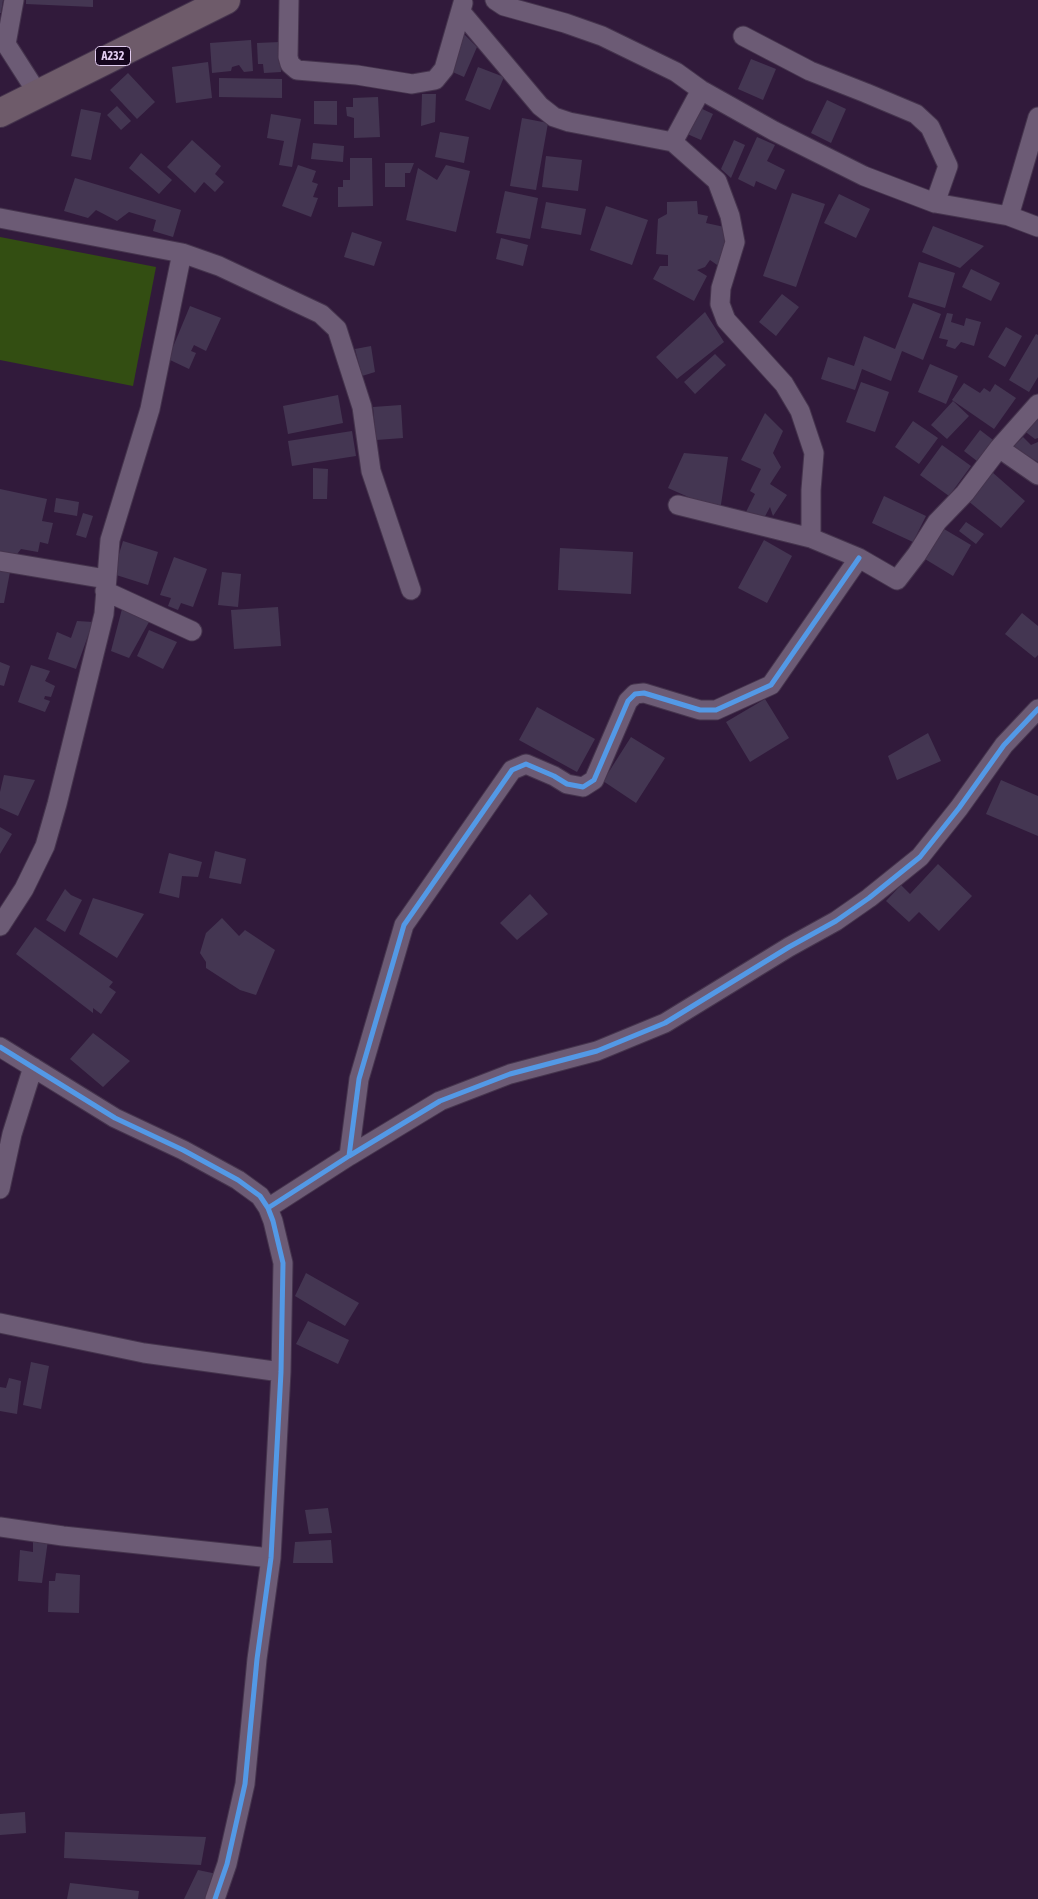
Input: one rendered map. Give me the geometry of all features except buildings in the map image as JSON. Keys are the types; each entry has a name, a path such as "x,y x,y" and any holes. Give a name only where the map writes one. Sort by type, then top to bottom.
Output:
{"main road":[{"name":"A232","path":"0,113 226,0"}],"street":[{"path":"14,0 3,43 38,94"},
{"path":"289,0 288,56 290,64 297,70 357,75 412,84 435,80 444,69 462,6"},
{"path":"495,0 504,6 565,23 602,36 676,72 701,90 774,131 864,176 935,203 1009,216 1038,227"},
{"path":"462,6 540,106 554,117 632,136 673,142 717,181 730,216 734,242 721,288 720,304 726,320 784,384 800,410 814,453 811,490 811,538"},
{"path":"742,36 810,71 866,92 916,114 930,127 948,166 935,203"},
{"path":"673,142 701,90"},
{"path":"1009,216 1038,117"},
{"path":"0,218 182,253 219,266 321,314 337,329 362,406 371,471 411,590"},
{"path":"0,926 24,889 45,846 57,804 104,614 110,540 150,409 182,253"},
{"path":"678,505 811,538 859,558 897,580 917,554 937,522 965,493 999,448 1038,404"},
{"path":"999,448 1038,474"},
{"path":"349,1156 359,1079 404,925 512,770 526,764 567,784 583,787 594,780 628,701 636,694 644,693 700,710 716,710 771,685 859,558"},
{"path":"0,561 106,585 192,631"},
{"path":"268,1208 440,1101 510,1074 596,1051 665,1023 781,952 836,921 869,898 920,857 960,808 1004,746 1038,709"},
{"path":"0,1047 115,1118 183,1150 238,1180 260,1196 268,1208 283,1262 281,1372 271,1558 257,1660 244,1784 227,1864 215,1899"},
{"path":"0,1189 12,1134 33,1067"},
{"path":"0,1323 144,1353 281,1372"},
{"path":"0,1527 73,1537 271,1558"}],"green space":[{"path":"0,237 156,267 133,386 0,360"}],"cycle path":[{"path":"349,1156 359,1079 404,925 512,770 526,764 567,784 583,787 594,780 628,701 635,694 644,693 700,710 716,710 771,685 859,558"},
{"path":"268,1208 440,1101 510,1074 597,1051 665,1023 789,947 836,921 869,898 920,857 959,808 1004,745 1038,709"},
{"path":"0,1047 115,1118 183,1150 238,1180 260,1196 268,1208 273,1221 283,1263 281,1372 271,1558 257,1659 245,1784 227,1864 215,1899"}]}
